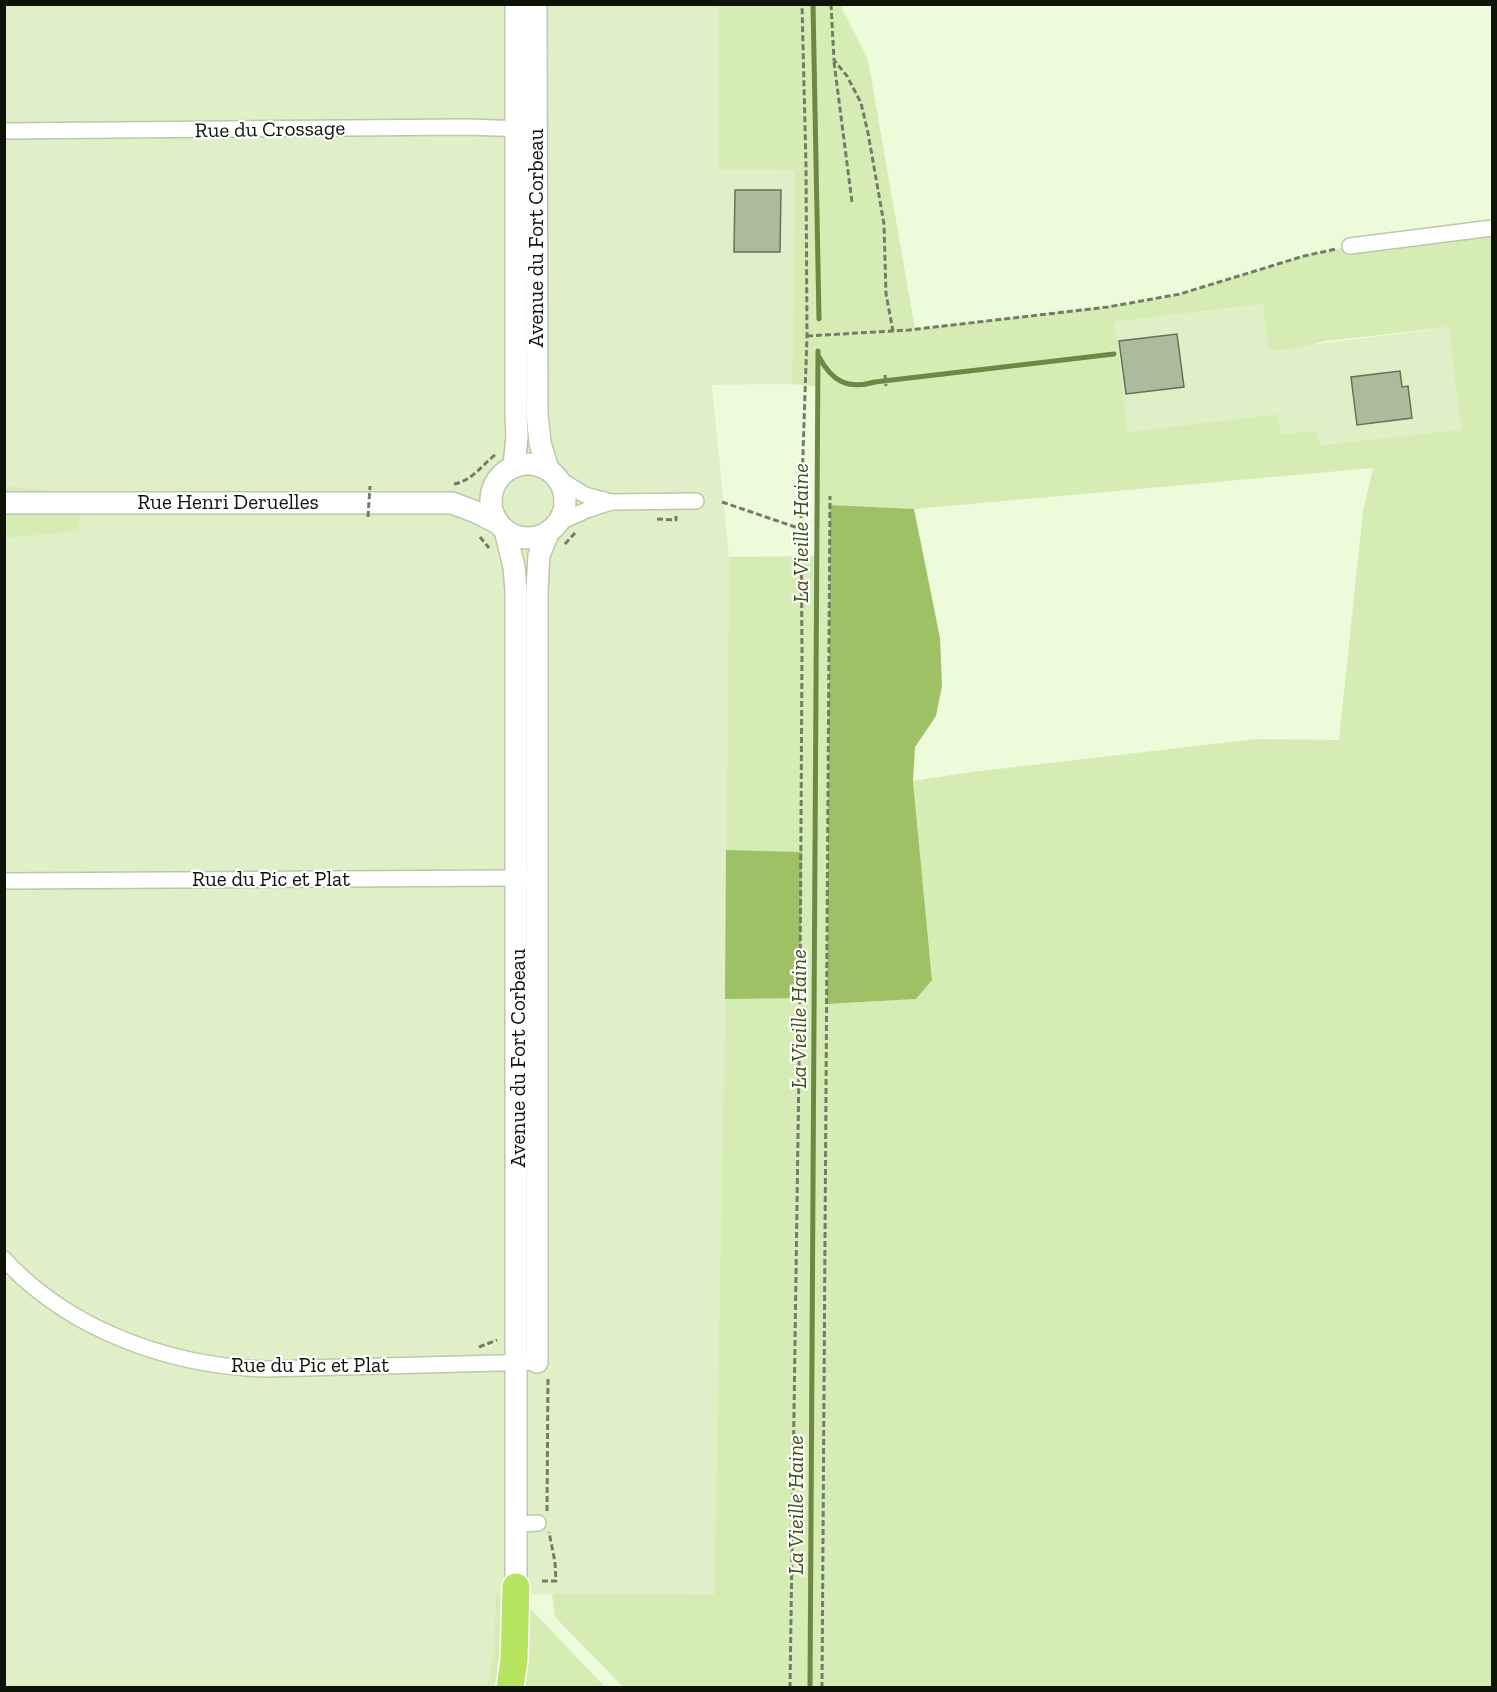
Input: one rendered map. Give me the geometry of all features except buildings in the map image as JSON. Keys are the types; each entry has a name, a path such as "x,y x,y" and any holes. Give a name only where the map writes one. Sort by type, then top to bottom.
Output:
{"highway":[{"path":"510,1688 514,1660 516,1587"}],"street":[{"name":"Avenue du Fort Corbeau","path":"516,4 526,129 537,414 540,443 553,474"},
{"name":"Avenue du Fort Corbeau","path":"514,466 517,436 526,129 536,4"},
{"name":"Rue du Crossage","path":"4,131 468,127 526,129"},
{"path":"1350,246 1492,228"},
{"path":"611,502 589,509 538,537 526,538 515,536 501,526 492,513 491,502 492,491 504,472 514,466 525,464 537,465 585,495 611,502 696,501"},
{"path":"553,474 563,488 565,500 554,527"},
{"name":"Rue Henri Deruelles","path":"452,503 497,480"},
{"name":"Rue Henri Deruelles","path":"4,502 452,503 476,512 501,526"},
{"name":"Avenue du Fort Corbeau","path":"501,526 514,567 516,590 516,878 527,1363"},
{"name":"Avenue du Fort Corbeau","path":"516,1587 527,1524 527,1363 537,877 537,590 539,555 554,527"},
{"name":"Rue du Pic et Plat","path":"4,881 537,877"},
{"name":"Rue du Pic et Plat","path":"4,1259 36,1289 89,1324 150,1348 208,1363 237,1368 265,1369 527,1363"}],"path":[{"path":"790,1688 801,976 801,529 807,336 802,4"},
{"path":"831,4 834,60 852,202"},
{"path":"834,60 847,76 861,103 868,133 884,224 886,294 892,331"},
{"path":"807,336 892,331 1132,303 1180,294 1304,256 1350,246"},
{"path":"885,375 886,386"},
{"path":"368,517 370,486"},
{"path":"822,1688 830,496"},
{"path":"722,502 801,529"}],"shaded area":[{"path":"5,5 719,5 719,169 795,170 792,384 712,385 729,557 725,1000 714,1596 506,1594 498,1687 5,1688"},
{"path":"719,5 842,5 868,60 915,329 1132,303 1180,294 1304,256 1350,246 1492,228 1492,1687 623,1687 555,1617 552,1594 714,1595 725,1000 729,557 816,556 818,387 792,384 795,170 719,169","holes":["1263,304 1269,350 1449,327 1461,430 1320,445 1316,431 1282,434 1277,414 1128,432 1115,322","1373,468 1363,511 1339,740 1256,739 913,781 932,980 916,999 828,1004 830,505 914,509"]},
{"path":"1264,304 1270,350 1450,327 1461,431 1319,445 1316,432 1282,434 1277,414 1128,432 1115,322"},
{"path":"5,486 79,494 79,531 5,538"},
{"path":"496,1594 506,1594 498,1687 487,1688 494,1651"},
{"path":"525,1603 605,1687 519,1688"}],"green space":[{"path":"830,505 914,509 940,638 942,686 936,716 915,747 913,781 932,980 916,999 827,1004"},
{"path":"726,850 802,852 800,998 725,999"}],"waterway":[{"name":"La Vieille Haine","path":"813,4 819,319"},
{"name":"La Vieille Haine","path":"810,1688 818,351"},
{"path":"819,357 835,378 841,382 856,385 1114,354"}]}
